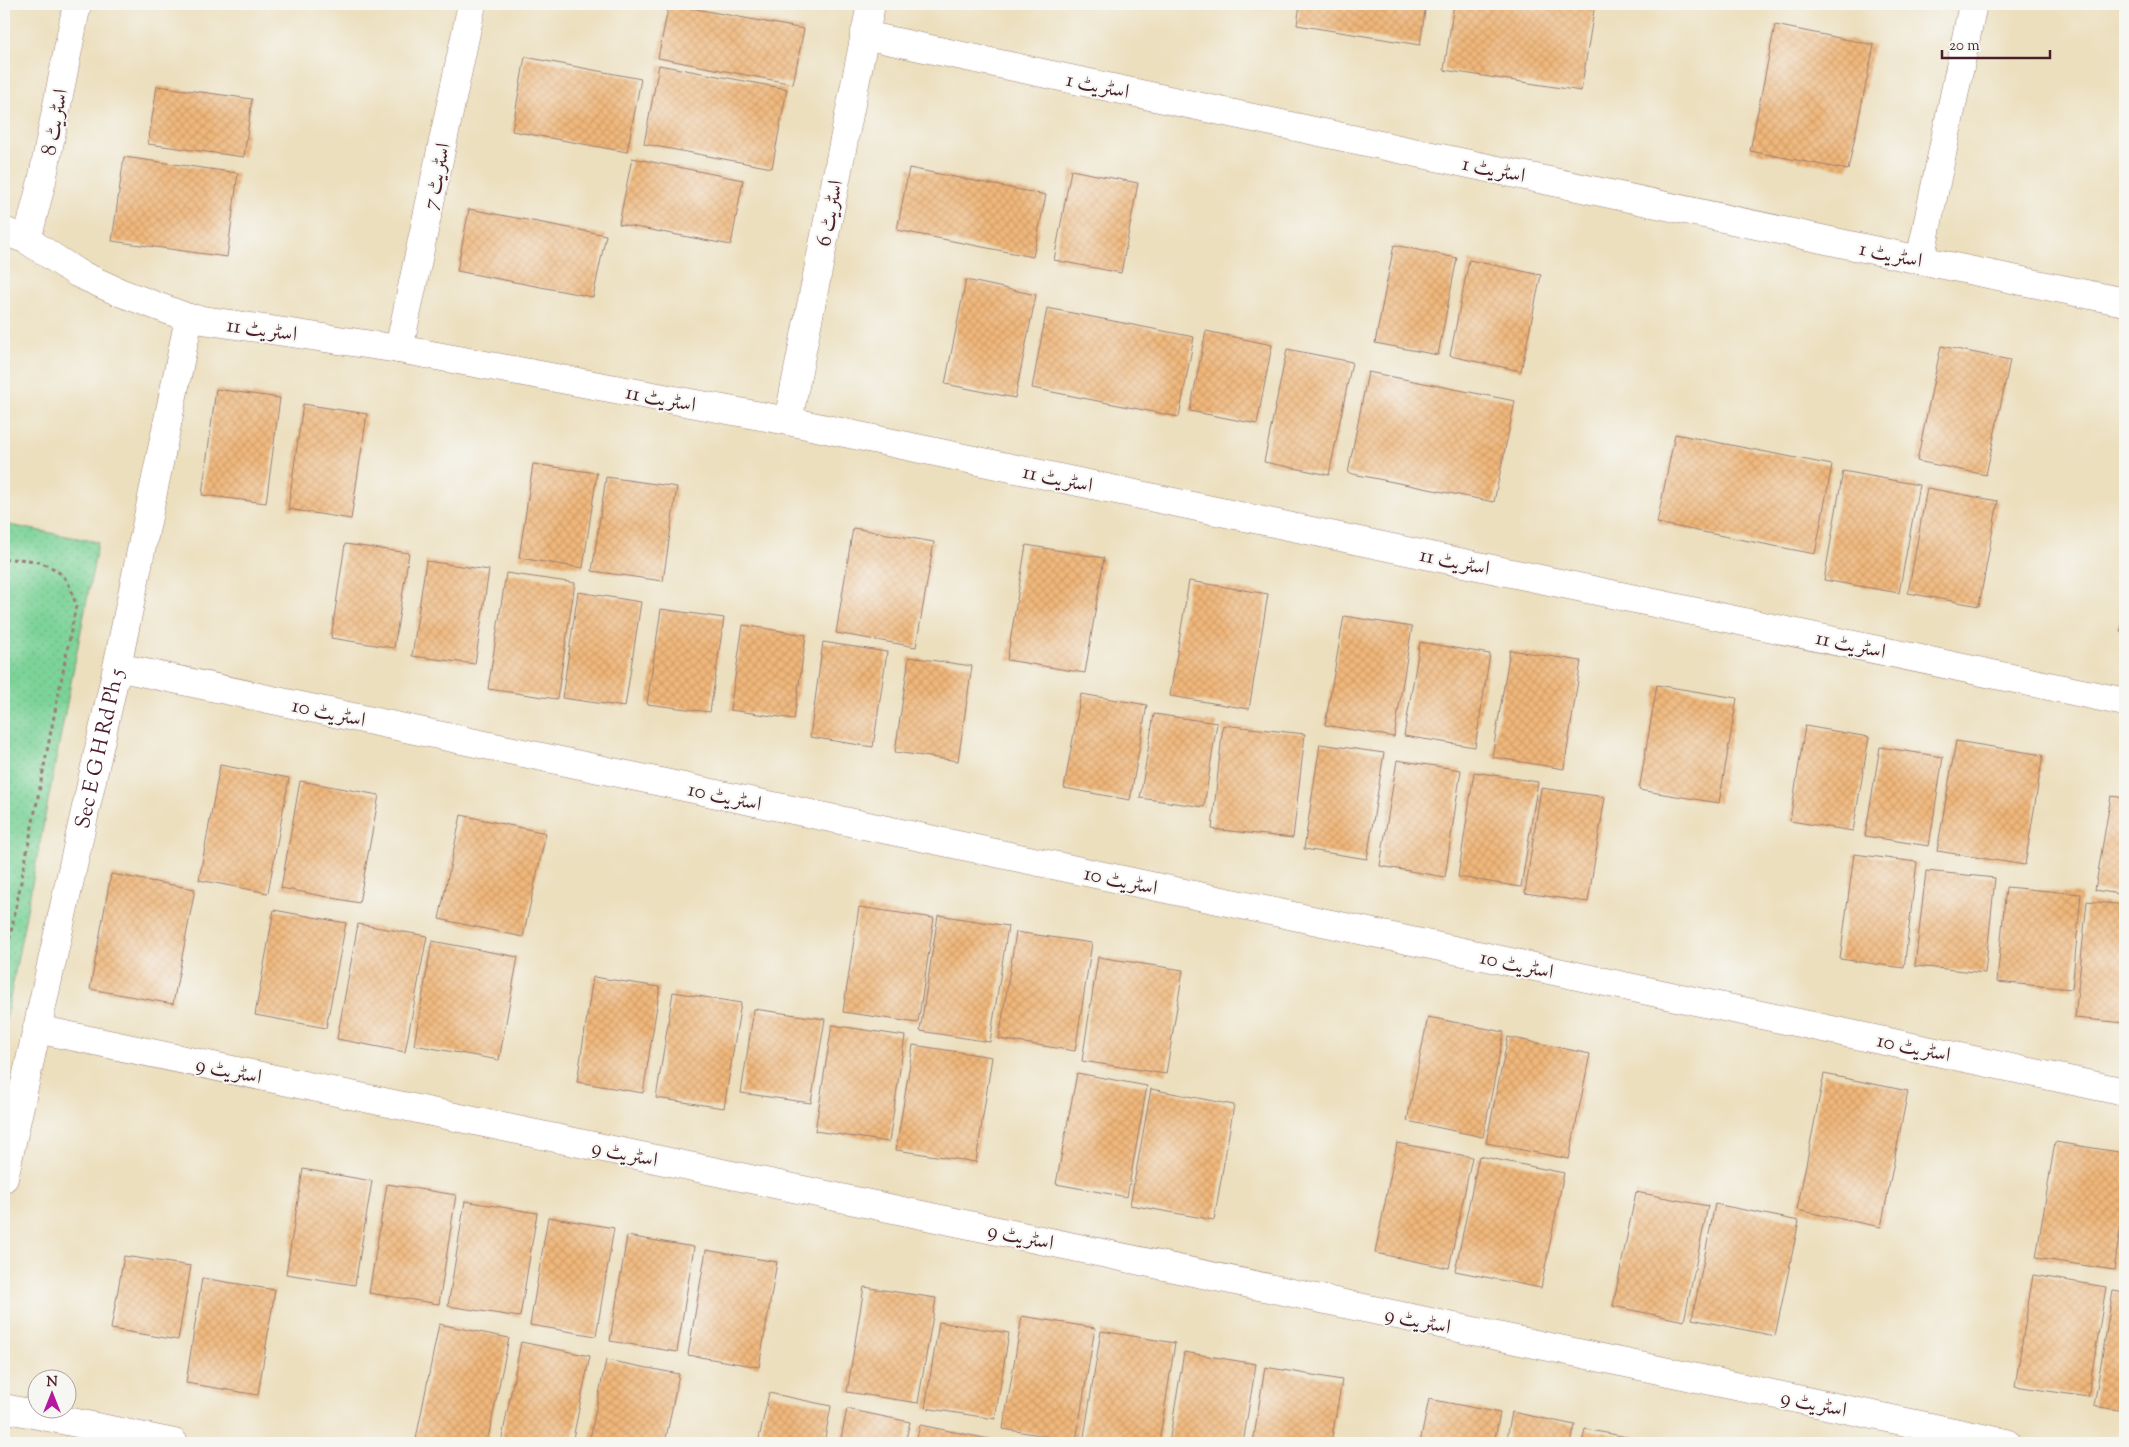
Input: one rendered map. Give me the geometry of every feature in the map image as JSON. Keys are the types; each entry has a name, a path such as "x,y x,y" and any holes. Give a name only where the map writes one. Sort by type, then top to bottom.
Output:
{"street":[{"name":"اسٹریٹ 8","path":"15,235 42,181 77,4"},
{"name":"اسٹریٹ 7","path":"399,349 472,4"},
{"name":"اسٹریٹ 6","path":"788,422 871,4"},
{"path":"1920,260 1973,4"},
{"name":"اسٹریٹ 1","path":"864,34 1920,260 2125,302"},
{"name":"اسٹریٹ 11","path":"15,235 77,273 119,292 189,318 399,349 788,422 2125,702"},
{"name":"Sec E G H Rd Ph 5","path":"4,1178 117,667 189,318"},
{"name":"اسٹریٹ 10","path":"117,667 2125,1092"},
{"name":"اسٹریٹ 9","path":"37,1029 2006,1443"},
{"path":"4,1408 174,1443"}],"path":[{"path":"4,560 20,558 41,562 69,584 76,606 4,967"}],"green space":[{"path":"4,524 98,542 4,1029"}],"building":[{"path":"669,4 804,29 793,84 658,58"},
{"path":"1218,4 1234,4 1234,7"},
{"path":"1300,4 1426,4 1420,45 1297,25"},
{"path":"1454,4 1595,4 1581,91 1444,70"},
{"path":"1775,25 1874,45 1848,170 1750,151"},
{"path":"525,57 641,79 627,152 512,131"},
{"path":"659,65 787,89 772,168 644,144"},
{"path":"157,86 252,99 244,157 148,144"},
{"path":"124,157 238,173 227,257 112,241"},
{"path":"632,158 743,180 731,245 619,224"},
{"path":"909,168 1046,195 1033,257 897,230"},
{"path":"1071,170 1138,183 1121,273 1054,260"},
{"path":"469,209 606,235 593,297 457,271"},
{"path":"1394,245 1457,258 1438,355 1375,343"},
{"path":"1469,260 1541,275 1521,371 1450,356"},
{"path":"966,280 1036,295 1015,398 945,384"},
{"path":"1047,308 1194,337 1179,417 1032,388"},
{"path":"1206,331 1272,345 1257,424 1190,411"},
{"path":"1941,346 2010,360 1986,475 1917,461"},
{"path":"1287,349 1352,362 1329,475 1264,462"},
{"path":"1368,372 1515,401 1494,502 1348,473"},
{"path":"216,389 280,398 266,503 202,495"},
{"path":"303,404 367,414 351,519 288,509"},
{"path":"1675,434 1832,465 1815,554 1657,523"},
{"path":"533,464 597,473 583,568 519,558"},
{"path":"1843,471 1919,485 1899,593 1824,580"},
{"path":"606,477 677,487 663,581 592,571"},
{"path":"1927,488 1998,501 1979,606 1908,593"},
{"path":"853,528 934,542 916,647 836,633"},
{"path":"345,544 409,553 394,648 331,638"},
{"path":"1026,545 1104,558 1085,673 1007,660"},
{"path":"426,561 489,570 475,664 412,656"},
{"path":"506,573 575,583 557,699 488,689"},
{"path":"1189,581 1268,594 1249,709 1170,696"},
{"path":"578,592 641,602 625,707 562,698"},
{"path":"661,609 724,618 710,712 647,704"},
{"path":"2125,613 2125,633 2120,632"},
{"path":"1344,616 1412,627 1394,737 1325,725"},
{"path":"743,625 806,635 794,719 730,710"},
{"path":"823,642 887,652 873,747 810,737"},
{"path":"1420,642 1490,654 1475,747 1404,736"},
{"path":"1510,650 1581,661 1564,769 1492,757"},
{"path":"909,657 972,666 958,761 895,752"},
{"path":"1657,685 1737,698 1719,803 1639,790"},
{"path":"1081,694 1147,705 1130,800 1064,788"},
{"path":"1154,714 1217,723 1204,807 1140,798"},
{"path":"1223,725 1305,734 1293,838 1212,829"},
{"path":"1805,726 1869,737 1853,831 1790,821"},
{"path":"1956,741 2043,755 2025,865 1937,851"},
{"path":"1320,744 1384,753 1367,859 1304,849"},
{"path":"1880,747 1943,757 1929,846 1865,836"},
{"path":"1397,760 1461,770 1445,877 1380,866"},
{"path":"220,765 289,778 268,893 199,880"},
{"path":"1474,772 1538,782 1521,887 1458,877"},
{"path":"300,781 379,795 359,903 281,888"},
{"path":"1541,788 1605,797 1588,902 1525,893"},
{"path":"2111,796 2125,798 2125,895 2095,890"},
{"path":"461,815 546,833 523,937 439,919"},
{"path":"1854,854 1917,862 1904,968 1840,959"},
{"path":"1926,871 1995,878 1985,973 1915,966"},
{"path":"111,874 195,889 173,1004 90,989"},
{"path":"2006,887 2081,894 2072,989 1997,982"},
{"path":"2087,901 2125,905 2125,1023 2075,1018"},
{"path":"859,907 934,918 918,1023 843,1012"},
{"path":"274,910 346,923 326,1028 255,1015"},
{"path":"938,915 1008,926 990,1042 920,1031"},
{"path":"358,924 427,936 405,1052 337,1039"},
{"path":"1016,932 1092,943 1075,1051 999,1039"},
{"path":"432,941 518,957 499,1060 414,1045"},
{"path":"1098,957 1183,970 1166,1074 1082,1061"},
{"path":"593,977 660,987 643,1093 577,1082"},
{"path":"673,992 741,1003 724,1108 656,1098"},
{"path":"754,1009 825,1019 811,1103 741,1093"},
{"path":"1428,1017 1504,1032 1483,1137 1407,1121"},
{"path":"832,1025 905,1036 889,1142 815,1131"},
{"path":"1508,1037 1590,1054 1569,1159 1486,1143"},
{"path":"913,1045 992,1057 976,1162 896,1150"},
{"path":"1077,1073 1147,1086 1127,1197 1056,1184"},
{"path":"1824,1074 1908,1091 1881,1227 1797,1210"},
{"path":"1151,1089 1234,1105 1214,1220 1130,1205"},
{"path":"2055,1142 2125,1153 2125,1198 2114,1270 2036,1258"},
{"path":"1397,1143 1472,1157 1449,1268 1375,1253"},
{"path":"1479,1156 1564,1173 1541,1288 1455,1271"},
{"path":"303,1169 372,1181 355,1285 286,1274"},
{"path":"387,1184 456,1195 439,1304 369,1293"},
{"path":"1636,1192 1708,1206 1684,1321 1613,1306"},
{"path":"465,1201 537,1213 520,1317 448,1306"},
{"path":"1715,1204 1799,1221 1775,1336 1692,1319"},
{"path":"548,1217 614,1228 596,1336 530,1325"},
{"path":"627,1236 694,1247 677,1352 610,1341"},
{"path":"706,1250 777,1262 759,1367 688,1355"},
{"path":"124,1256 191,1266 178,1340 111,1329"},
{"path":"2125,1261 2125,1277 2122,1276"},
{"path":"2033,1275 2106,1287 2088,1397 2015,1386"},
{"path":"202,1278 275,1290 258,1395 186,1383"},
{"path":"864,1287 936,1298 918,1403 847,1392"},
{"path":"2113,1291 2125,1293 2125,1411 2094,1406"},
{"path":"1022,1316 1095,1328 1076,1441 1003,1429"},
{"path":"939,1322 1009,1333 995,1419 925,1408"},
{"path":"439,1324 509,1338 487,1443 435,1443 416,1439"},
{"path":"1101,1331 1175,1343 1159,1443 1083,1443"},
{"path":"521,1342 590,1356 572,1443 501,1443"},
{"path":"1184,1352 1256,1364 1243,1443 1169,1443"},
{"path":"606,1360 679,1374 665,1443 589,1443"},
{"path":"1265,1367 1342,1380 1331,1443 1253,1443"},
{"path":"769,1393 831,1406 824,1443 758,1443"},
{"path":"1429,1399 1500,1413 1494,1443 1420,1443"},
{"path":"847,1409 910,1422 905,1443 840,1443"},
{"path":"1512,1412 1575,1425 1571,1443 1506,1443"},
{"path":"920,1425 994,1440 993,1443 916,1443"},
{"path":"1585,1429 1654,1442 1654,1443 1582,1443"}]}
